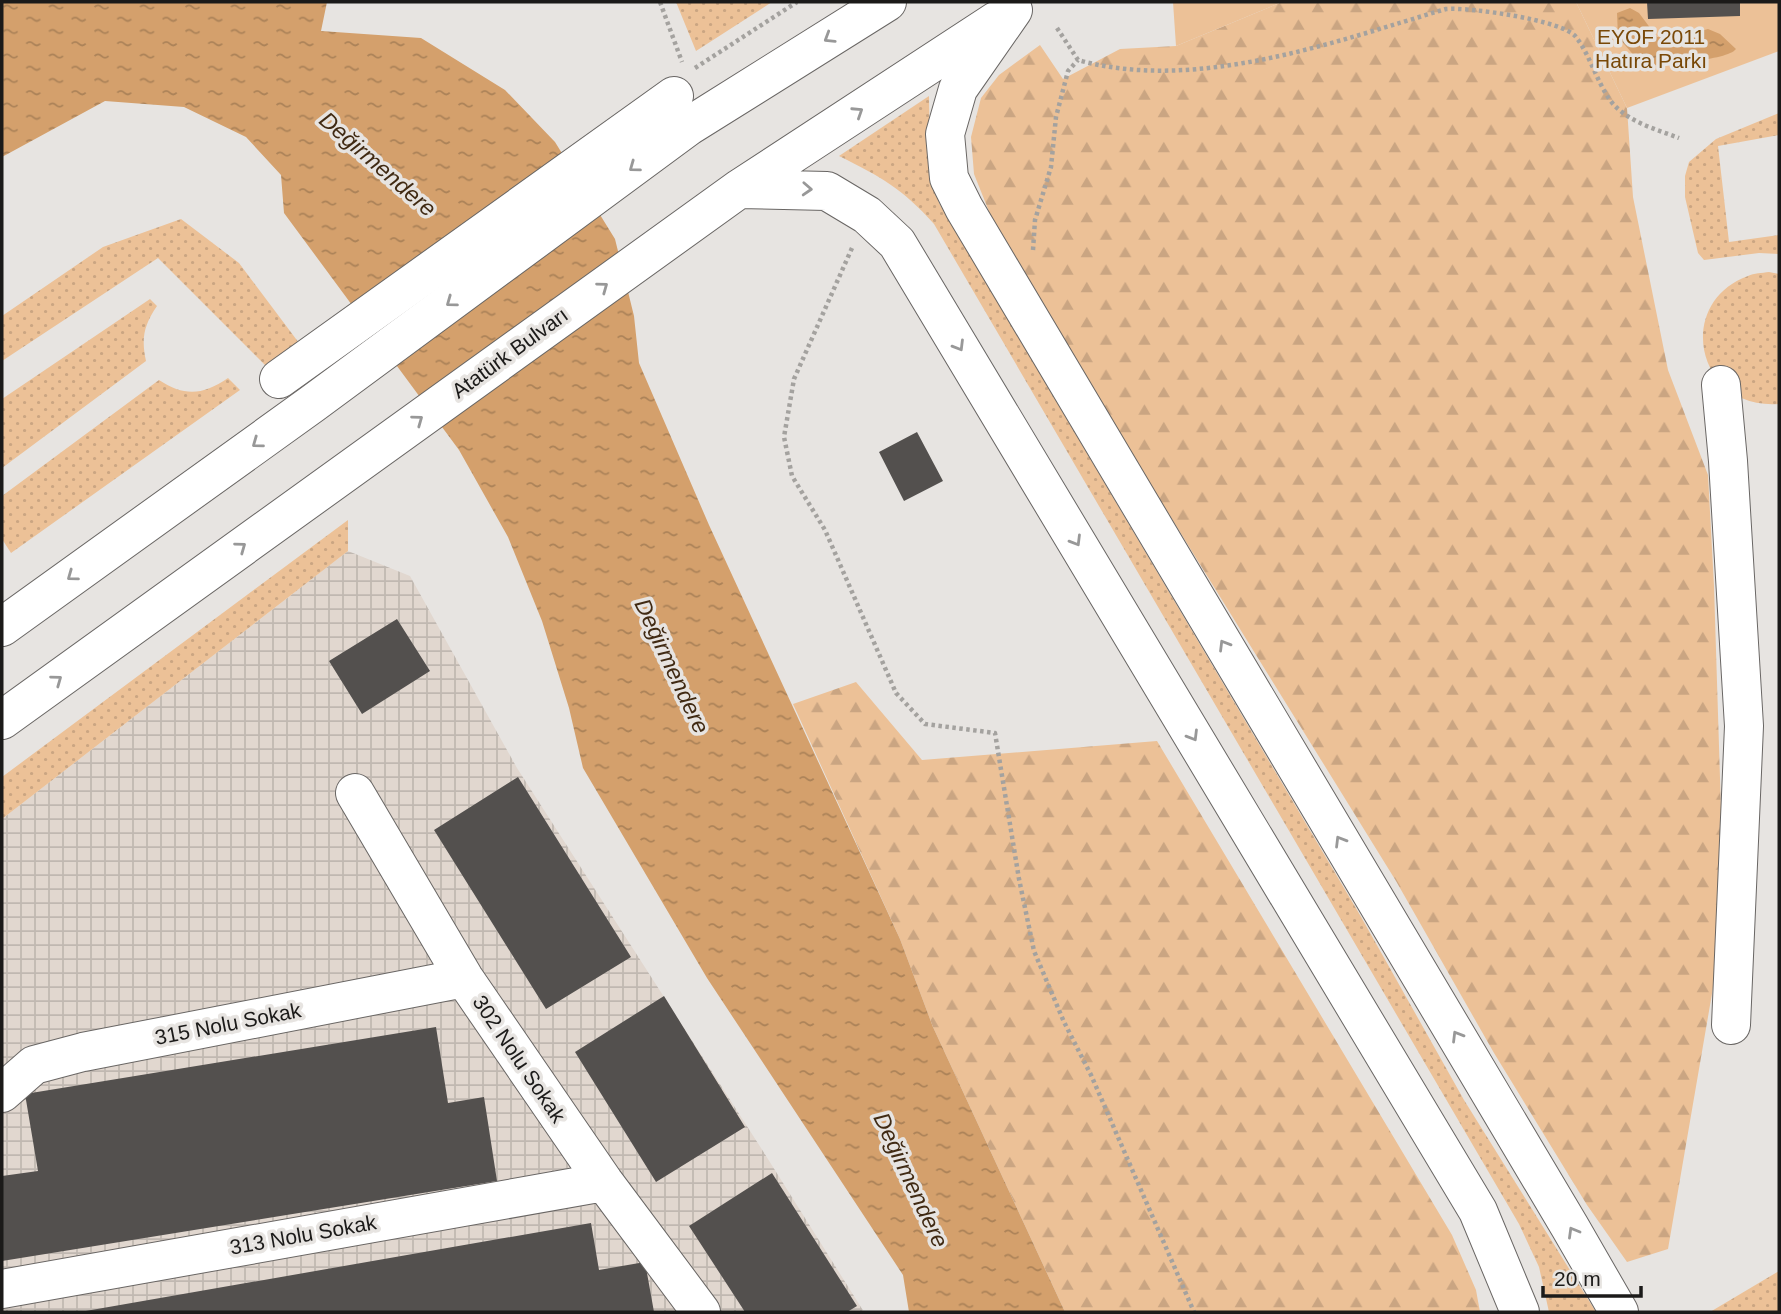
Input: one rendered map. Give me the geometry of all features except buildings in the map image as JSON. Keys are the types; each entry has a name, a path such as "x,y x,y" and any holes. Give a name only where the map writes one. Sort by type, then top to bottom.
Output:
{"main road":[{"path":"279,379 681,111 887,2"},
{"path":"1021,6 958,89 945,134 949,178 964,208 1619,1312"},
{"name":"Atatürk Bulvarı","path":"2,720 739,189 1021,6"},
{"path":"2,627 312,404 681,111"},
{"path":"739,189 827,191 867,215 897,243 1478,1211 1520,1312"},
{"path":"1721,385 1744,726 1731,1025"},
{"name":"302 Nolu Sokak","path":"355,793 464,978 604,1182 701,1312"},
{"name":"315 Nolu Sokak","path":"2,1093 34,1065 83,1052 464,978"},
{"name":"313 Nolu Sokak","path":"2,1289 604,1182"}],"path":[{"path":"660,2 681,61 688,72 797,2"},
{"path":"1057,28 1078,60 1101,66 1172,70 1249,62 1302,51 1446,9 1465,8 1560,26 1575,35 1615,106 1636,122 1679,138"},
{"path":"1032,259 1035,220 1051,167 1056,117 1068,71 1078,60"},
{"path":"867,215 794,379 784,437 792,476 825,530 896,693 925,724 995,733 1034,951 1194,1312"}],"shaded area":[{"path":"348,551 410,576 517,768 864,1312 2,1312 2,819"}],"green space":[{"path":"676,2 772,2 696,51"},
{"path":"1173,2 1282,2 1176,46"},
{"path":"1282,2 1576,2 1627,108 1633,197 1668,370 1708,475 1721,810 1714,982 1668,1249 1627,1262 1587,1205 1494,1053 1396,881 1058,335 992,219 974,174 971,137 981,98 999,75 1040,45 1063,79 1120,49 1176,46"},
{"name":"EYOF 2011 Hatıra Parkı","path":"1576,2 1779,2 1779,51 1627,108"},
{"path":"929,96 930,164 939,203 1360,915 1464,1100 1596,1312 1549,1312 1539,1267 1519,1224 934,224 912,201 890,184 839,156"},
{"path":"1779,113 1779,135 1718,146 1729,242 1779,235 1779,254 1759,253 1704,260 1698,253 1685,197 1685,176 1689,162 1716,139"},
{"path":"181,219 239,263 299,343 279,379 158,258 2,361 2,316 103,247"},
{"path":"1769,272 1779,274 1779,404 1751,401 1729,390 1713,373 1705,352 1703,330 1710,308 1725,289 1750,275"},
{"path":"150,299 157,306 145,332 146,361 2,468 2,399"},
{"path":"228,378 240,390 11,553 2,539 2,496 159,380 177,389 194,392 210,388"},
{"path":"348,520 348,551 2,819 2,777"},
{"path":"856,682 922,760 1157,741 1452,1235 1476,1290 1480,1312 1065,1312 933,1027 900,939 793,704"},
{"path":"1779,1271 1779,1312 1710,1312"}],"water":[{"name":"Değirmendere","path":"2,2 327,2 321,31 421,38 505,90 555,142 615,239 634,316 639,363 709,525 900,939 933,1027 1065,1312 909,1312 903,1275 707,978 583,768 569,708 542,621 508,537 459,450 284,213 281,175 246,137 184,107 105,101 2,157"},
{"path":"1630,8 1639,13 1657,37 1674,38 1708,29 1720,34 1736,49 1707,59 1643,66 1618,37 1617,13"}]}
